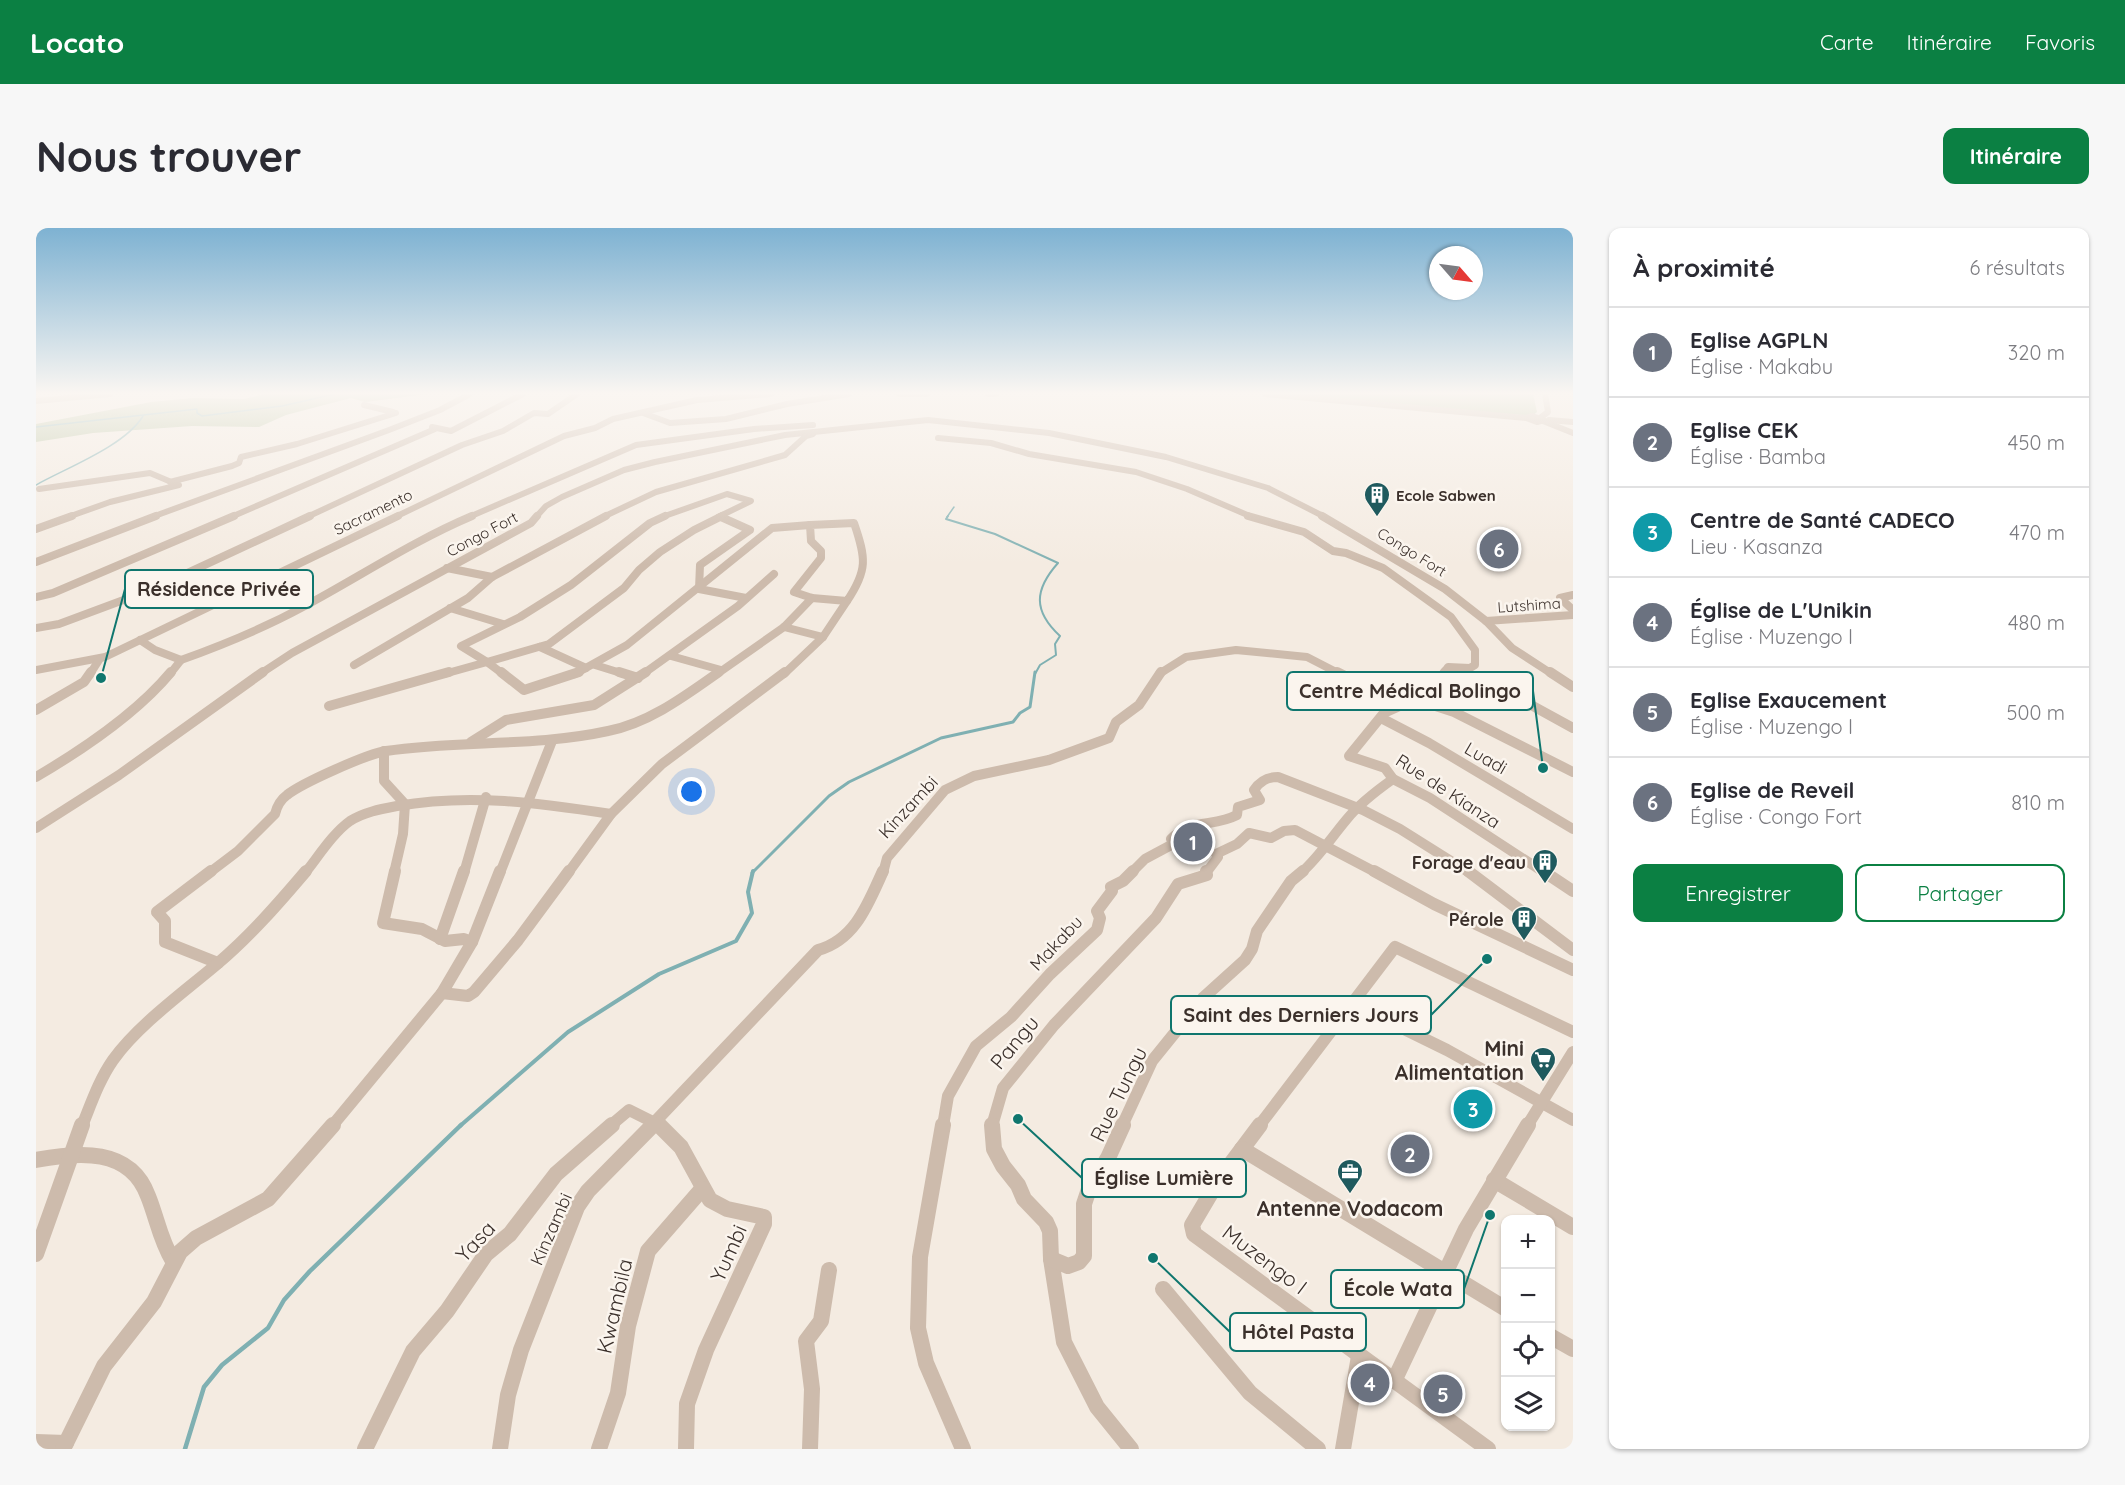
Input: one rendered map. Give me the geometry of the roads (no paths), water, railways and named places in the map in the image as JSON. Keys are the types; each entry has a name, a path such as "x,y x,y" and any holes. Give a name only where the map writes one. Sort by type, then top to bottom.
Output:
{"street":[{"path":"170,482 232,466 238,463 241,457 267,451"},
{"path":"36,562 328,451"},
{"path":"36,597 53,593 123,564 384,451"},
{"path":"36,628 55,625 153,589 449,451"},
{"name":"Sacramento","path":"36,670 99,660 533,451"},
{"path":"36,777 60,763 153,694 181,660 227,644 301,608 442,529 622,451"},
{"name":"Congo Fort","path":"36,828 119,775 292,653 483,547 531,523 546,506 624,470 711,451"},
{"path":"354,665 483,587 492,577 656,492 785,455 789,451"},
{"name":"Rue de Kianza","path":"1020,451 1105,465 1154,477 1260,521 1297,529 1333,551 1346,553 1383,568 1406,582 1416,592 1448,614 1475,650 1475,665 1470,668 1448,667 1435,689 1416,700 1384,713 1348,754 1385,768 1393,778 1430,798 1573,891"},
{"name":"Congo Fort","path":"1142,451 1268,488 1335,522 1445,589 1486,621 1512,648 1573,687"},
{"path":"36,529 111,502 179,485 150,474 39,489"},
{"path":"329,706 373,698 486,661 551,643 624,588 630,577 643,565 693,531 751,501 727,494 677,510 650,523 571,585 461,646 486,661 524,690 552,683 590,666 650,629 772,528 854,523 861,541 864,570 860,584 823,637 781,676 702,732 662,764 611,814 518,940 474,993 468,996 442,993"},
{"path":"700,589 698,578 701,565 750,530 721,517"},
{"path":"810,525 812,541 821,551 821,558 794,592 812,598 849,601"},
{"path":"447,568 492,577"},
{"path":"471,742 506,720 594,705 671,656 774,574"},
{"path":"700,589 746,598"},
{"path":"1573,595 1560,599 1573,612"},
{"path":"219,963 163,940 165,921 158,914 158,910 238,851 275,814 277,806 287,795 319,778 384,751 432,748 471,742 552,741 610,731 643,720 685,696 784,627 812,598"},
{"path":"450,608 503,624"},
{"name":"Lutshima","path":"1486,621 1573,612"},
{"path":"784,627 823,637"},
{"path":"140,640 155,650 181,660"},
{"path":"540,647 590,666 638,678"},
{"name":"Kinzambi","path":"500,1449 508,1395 521,1350 577,1207 603,1175 657,1122 818,950 833,946 857,925 891,852 922,814 953,785 975,776 1049,760 1098,744 1109,738 1116,722 1138,705 1158,674 1190,655 1236,650 1307,657 1367,687 1416,700 1478,723 1573,772"},
{"path":"671,656 721,670"},
{"path":"36,710 84,682 99,660"},
{"path":"1500,688 1573,728"},
{"name":"Luadi","path":"1381,718 1422,739 1573,829"},
{"path":"36,1442 65,1446 95,1379 111,1354 163,1288 173,1261 183,1248 196,1238 256,1209 279,1191 442,993 472,942 552,741"},
{"path":"384,751 384,781 405,804 405,832 392,874 383,923 422,929 440,939 472,942"},
{"name":"Makabu","path":"963,1449 926,1363 918,1328 920,1257 948,1096 976,1046 1006,1023 1050,974 1097,930 1100,918 1097,911 1112,891 1111,887 1123,881 1145,859 1173,844 1171,839 1175,832 1207,820 1216,823 1232,819 1237,815 1238,807 1260,800 1254,790 1259,781 1275,776 1293,781 1388,820 1484,880 1573,950"},
{"name":"Rue Tungu","path":"1051,1259 1068,1266 1079,1262 1084,1256 1084,1204 1089,1189 1108,1158 1152,1061 1203,998 1245,960 1252,949 1257,931 1291,881 1329,845 1347,819 1377,789 1393,778"},
{"path":"36,1254 71,1152 99,1084 114,1059 175,997 219,963 273,910 347,824 360,815 405,804 438,799 486,797 611,814"},
{"path":"440,939 486,797"},
{"name":"Pangu","path":"1131,1449 1097,1407 1064,1342 1051,1259 1050,1231 1046,1222 1024,1199 1018,1185 994,1149 991,1129 1003,1088 1054,1025 1156,918 1178,884 1207,875 1206,871 1218,857 1216,854 1237,844 1249,833 1271,838 1284,831 1295,830 1329,845 1434,904 1573,970"},
{"path":"1501,1306 1242,1149 1395,947 1573,1032"},
{"path":"1351,1004 1447,1050 1573,1120"},
{"path":"1394,1381 1444,1273 1494,1180 1544,1104 1573,1052"},
{"name":"Yasa","path":"365,1449 419,1342 444,1316 486,1254 510,1234 556,1174 625,1111 629,1110 657,1122"},
{"name":"Yumbi","path":"657,1122 685,1151 702,1189 710,1200 718,1205 764,1217 764,1224 706,1350 687,1404 686,1449"},
{"name":"Muzengo I","path":"1242,1149 1218,1181 1192,1225 1192,1230 1359,1356 1488,1449"},
{"path":"36,1160 71,1152 111,1158 136,1176 142,1182 162,1246 173,1261"},
{"path":"1494,1180 1573,1227"},
{"name":"Kwambila","path":"599,1449 618,1393 628,1326 648,1251 702,1189"},
{"path":"810,1449 812,1389 806,1341 821,1321 829,1270"},
{"path":"1163,1289 1250,1393 1318,1449"},
{"path":"1555,1338 1573,1349"},
{"path":"1343,1449 1359,1356"}],"waterway":[{"path":"36,485 102,451"},
{"path":"947,517 954,507"},
{"path":"948,516 946,519 995,534 1058,563 1044,582 1040,600 1045,618 1060,636 1055,644 1056,655 1040,665 1035,674"},
{"path":"753,872 829,796 849,782 941,738 1013,722 1020,713 1030,707 1035,672"},
{"path":"460,1126 568,1032 659,974 736,941 752,913 748,892 753,872"},
{"path":"185,1449 204,1387 222,1365 268,1328 284,1300 310,1271 461,1125"}],"place":[{"name":"Ecole Sabwen","path":"1377,518"},
{"name":"Eglise de Reveil","path":"1499,549"},
{"name":"Résidence Privée","path":"101,678"},
{"name":"Centre Médical Bolingo","path":"1543,768"},
{"name":"Eglise AGPLN","path":"1193,842"},
{"name":"Forage d'eau","path":"1545,885"},
{"name":"Pérole","path":"1524,942"},
{"name":"Saint des Derniers Jours","path":"1487,959"},
{"name":"Mini Alimentation","path":"1543,1083"},
{"name":"Centre de Santé CADECO","path":"1473,1109"},
{"name":"Église Lumière","path":"1018,1119"},
{"name":"Eglise CEK","path":"1410,1154"},
{"name":"Antenne Vodacom","path":"1350,1195"},
{"name":"École Wata","path":"1490,1215"},
{"name":"Hôtel Pasta","path":"1153,1258"},
{"name":"Église de L'Unikin","path":"1370,1383"},
{"name":"Eglise Exaucement","path":"1443,1394"}]}
